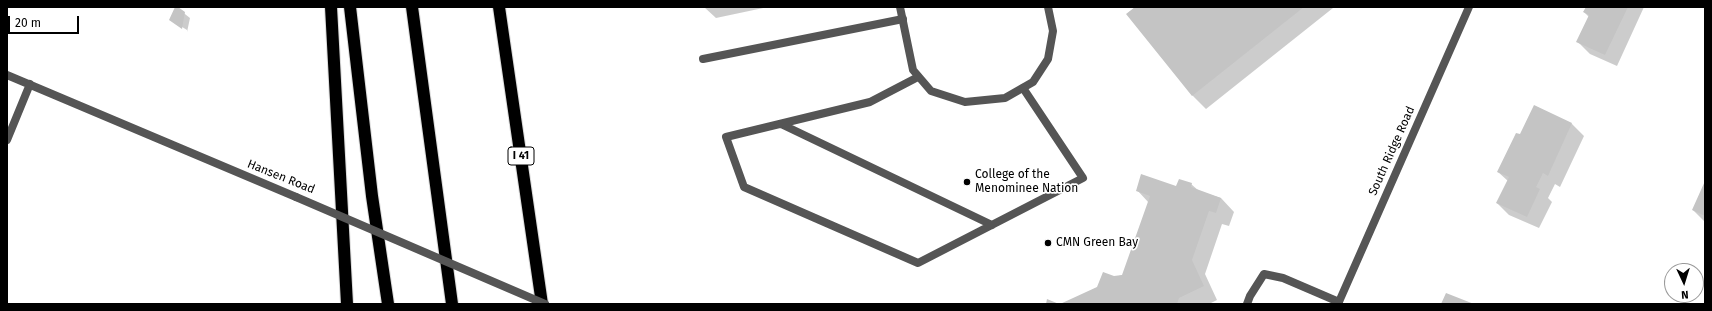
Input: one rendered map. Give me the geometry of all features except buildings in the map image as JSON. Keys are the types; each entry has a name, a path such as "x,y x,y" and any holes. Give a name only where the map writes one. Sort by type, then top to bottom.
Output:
{"highway":[{"path":"330,7 348,304"},
{"path":"350,7 372,196 388,304"},
{"path":"412,7 452,304"},
{"name":"I 41","path":"499,7 543,304"}],"street":[{"path":"900,7 912,70 931,90 965,102 1005,98 1033,82 1048,59 1053,31 1048,7"},
{"name":"South Ridge Road","path":"1338,303 1469,7"},
{"path":"703,59 903,19"},
{"name":"Hansen Road","path":"7,75 296,197 543,304"},
{"path":"918,77 870,102 726,137 744,187 918,263 1083,178 1023,88"},
{"path":"7,140 30,84"},
{"path":"781,124 992,225"},
{"path":"1247,304 1250,296 1264,274 1283,278 1338,303"}],"place":[{"name":"College of the Menominee Nation","path":"967,182"},
{"name":"CMN Green Bay","path":"1048,243"}]}
